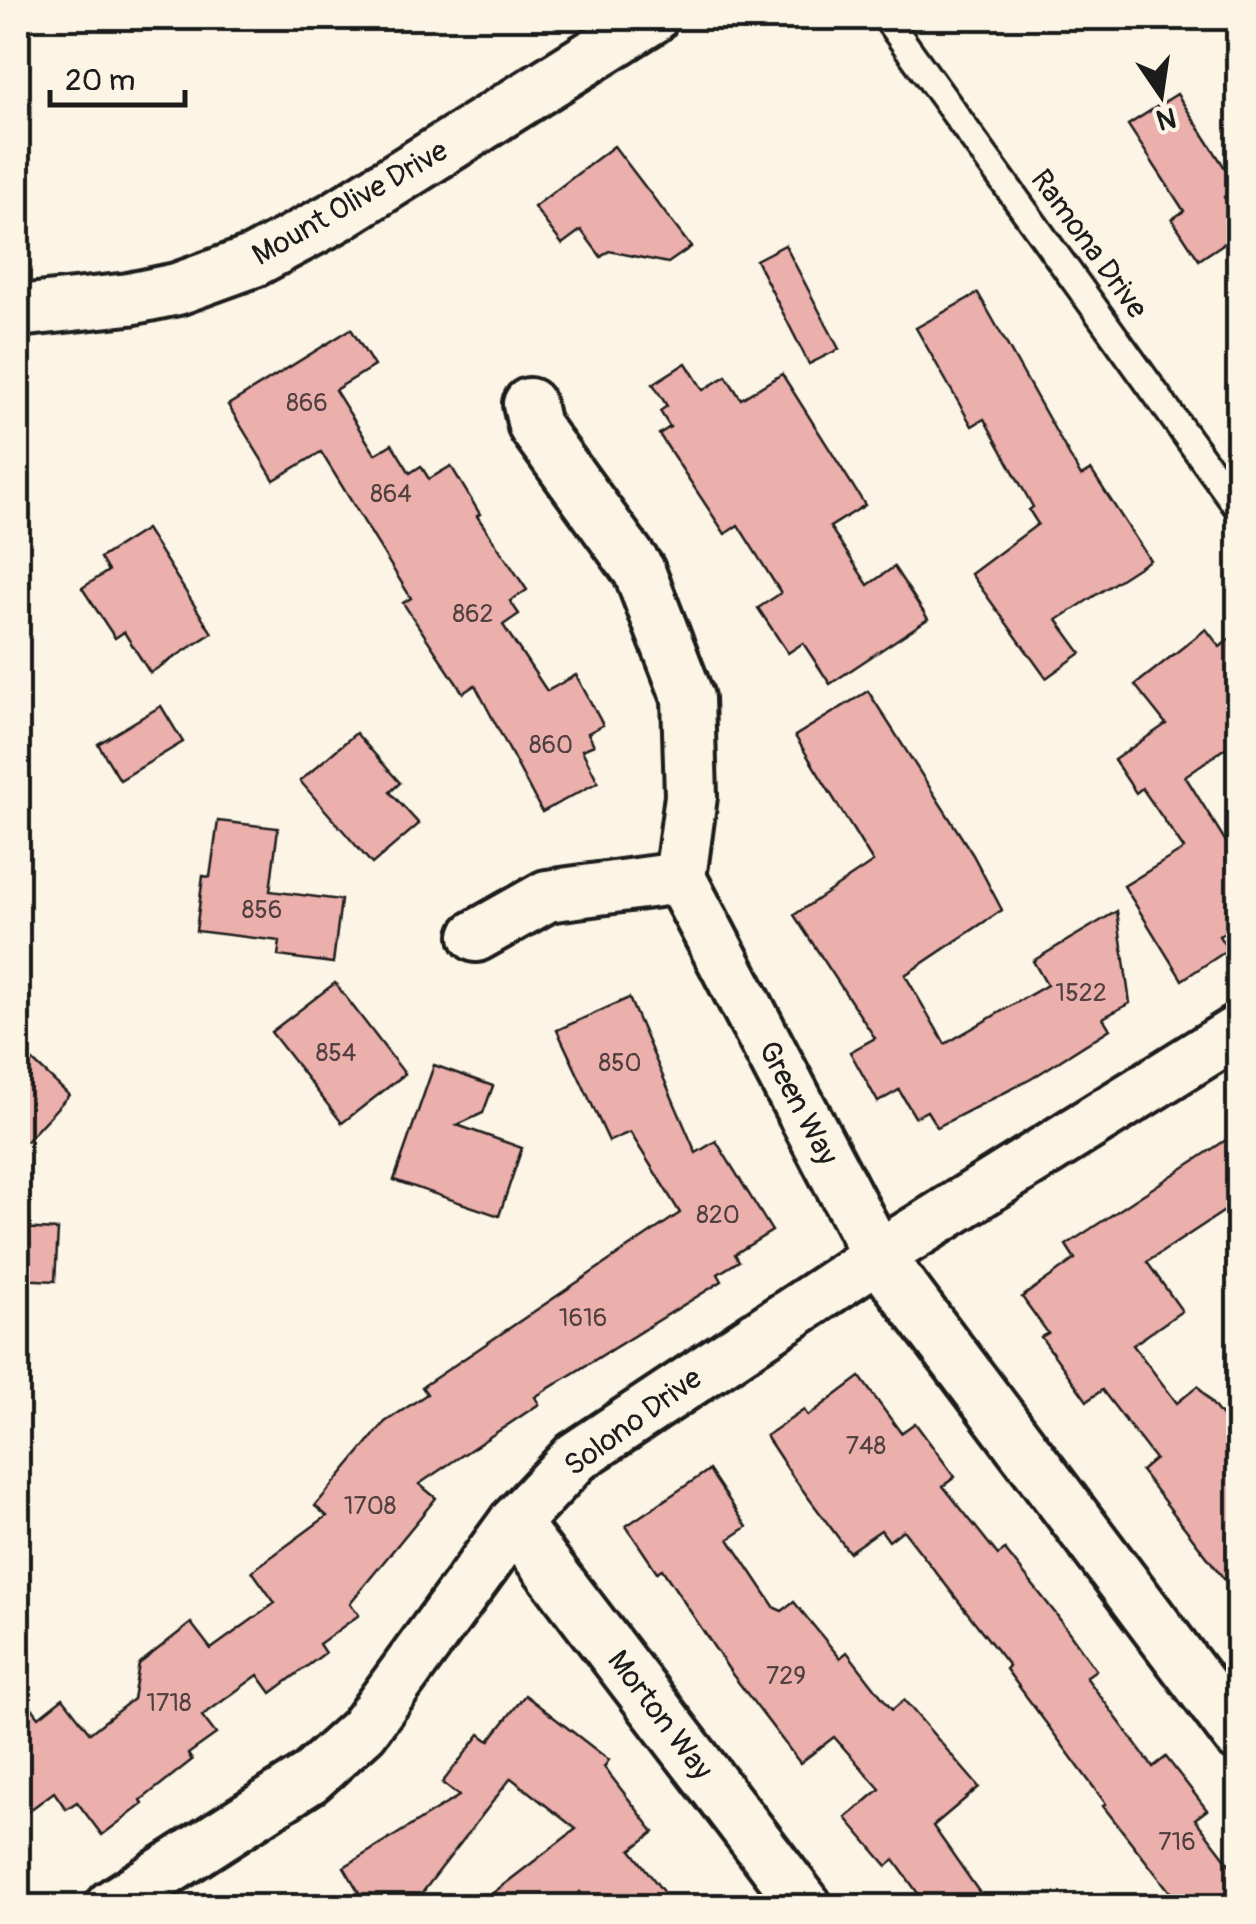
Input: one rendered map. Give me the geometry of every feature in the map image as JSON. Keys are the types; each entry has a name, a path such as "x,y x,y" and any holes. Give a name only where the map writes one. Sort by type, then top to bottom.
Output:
{"street":[{"name":"Mount Olive Drive","path":"18,311 145,296 254,262 334,218 652,18"},
{"path":"476,936 547,896 680,878 690,796 688,698 638,571 534,426 529,404"},
{"name":"Green Way","path":"680,878 878,1256 1238,1735"},
{"name":"Solono Drive","path":"112,1906 310,1778 363,1730 514,1523 576,1457 878,1256 1238,1032"},
{"name":"Morton Way","path":"514,1523 806,1906"}],"lane":[{"name":"Ramona Drive","path":"886,18 1238,508"}],"building":[{"path":"1177,94 1238,188 1224,197 1238,219 1238,234 1199,260 1172,219 1184,211 1128,125"},
{"path":"614,146 691,247 668,263 609,251 601,257 581,230 562,244 534,207"},
{"path":"785,245 839,349 809,364 756,260"},
{"path":"978,293 1081,476 1091,470 1150,560 1057,620 1081,653 1046,678 971,574 1038,524 1029,510 1033,507 984,419 972,426 916,328"},
{"path":"351,329 374,366 335,390 375,454 392,444 410,473 421,466 429,479 451,466 480,514 477,516 527,590 510,601 519,614 503,625 547,691 576,675 603,725 588,733 594,745 582,750 598,782 542,812 475,685 463,693 403,603 411,598 321,452 274,480 228,405"},
{"path":"686,363 703,390 726,376 741,399 782,374 865,505 830,527 868,585 894,567 928,619 830,684 803,643 788,653 758,608 781,593 738,525 725,534 659,434 670,427 660,411 667,406 653,384"},
{"path":"146,529 212,633 150,673 124,632 115,638 82,588 108,571 100,558"},
{"path":"1206,629 1220,647 1238,632 1238,739 1185,776 1238,861 1238,924 1219,936 1228,950 1182,980 1124,886 1184,849 1142,788 1136,793 1114,760 1166,724 1135,685"},
{"path":"868,691 973,855 1002,910 905,975 945,1044 1047,985 1033,961 1117,911 1130,1003 1103,1018 1110,1029 1031,1079 937,1127 927,1111 915,1117 899,1090 878,1102 850,1052 875,1038 794,915 873,862 795,736"},
{"path":"161,706 183,742 120,780 98,744"},
{"path":"356,733 400,783 390,792 419,824 372,864 300,781"},
{"path":"218,821 278,828 270,891 341,900 333,963 278,956 280,941 196,931 203,876 210,877"},
{"path":"335,983 405,1074 342,1123 271,1032"},
{"path":"629,998 696,1153 716,1141 772,1231 735,1254 739,1261 718,1274 722,1281 535,1397 539,1404 419,1484 436,1498 350,1603 359,1615 319,1644 325,1653 271,1693 258,1675 202,1716 216,1734 188,1754 192,1760 141,1800 143,1804 102,1835 77,1802 66,1809 54,1792 18,1819 18,1689 39,1717 63,1698 90,1733 133,1699 139,1664 191,1623 211,1649 275,1603 252,1571 327,1516 315,1506 385,1422 427,1394 422,1387 680,1213 630,1132 609,1141 557,1030"},
{"path":"18,1047 69,1095 18,1150"},
{"path":"434,1065 493,1086 483,1113 457,1125 522,1148 499,1216 394,1180"},
{"path":"1238,1132 1238,1202 1147,1262 1182,1311 1133,1345 1177,1403 1198,1386 1238,1437 1238,1597 1141,1471 1155,1459 1102,1390 1087,1401 1041,1337 1048,1333 1022,1297 1075,1259 1066,1245"},
{"path":"18,1228 58,1230 55,1281 18,1279"},
{"path":"860,1377 901,1433 915,1423 955,1477 943,1486 998,1555 1005,1550 1056,1614 1096,1670 1086,1677 1153,1767 1166,1757 1207,1810 1195,1819 1238,1875 1238,1883 1209,1906 1181,1906 1103,1806 1106,1804 1006,1669 1009,1666 903,1530 889,1541 881,1530 849,1552 793,1477 766,1436 804,1410 808,1416"},
{"path":"709,1470 747,1527 729,1539 775,1608 782,1611 794,1602 840,1658 847,1652 892,1710 904,1700 979,1787 933,1826 989,1906 927,1906 894,1860 887,1866 846,1818 880,1789 834,1737 800,1763 732,1674 662,1569 657,1572 626,1526"},
{"path":"525,1695 609,1760 604,1767 654,1832 631,1850 674,1906 591,1906 580,1892 561,1906 476,1906 576,1829 511,1778 412,1906 367,1906 344,1867 459,1796 442,1783 480,1734 489,1741"}]}
